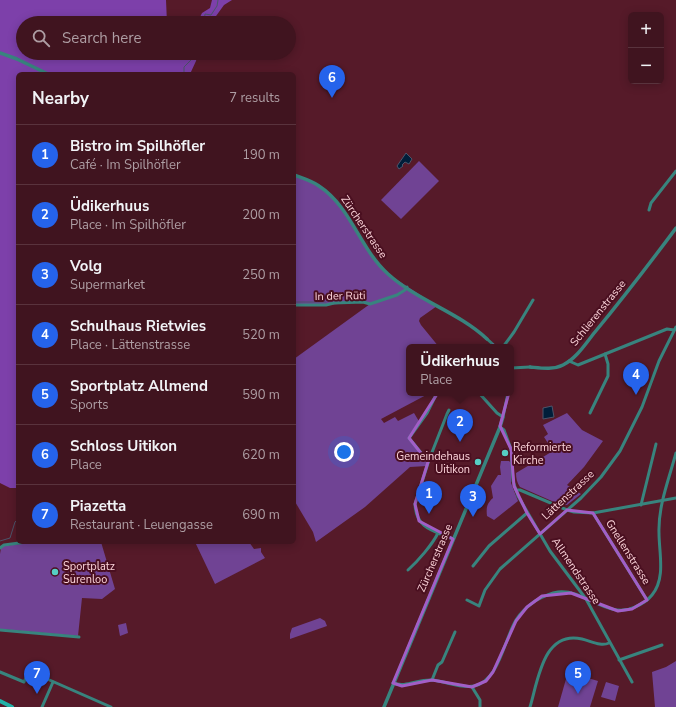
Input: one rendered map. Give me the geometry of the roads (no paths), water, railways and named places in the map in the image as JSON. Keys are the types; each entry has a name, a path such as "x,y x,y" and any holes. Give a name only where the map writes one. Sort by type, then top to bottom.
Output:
{"main road":[{"path":"0,701 12,707"}],"street":[{"path":"0,53 16,59"},
{"path":"19,60 44,72"},
{"path":"649,210 651,203 676,171"},
{"name":"Zürcherstrasse","path":"296,176 315,184 333,197 376,261 388,274 407,288 464,321 488,339 492,344"},
{"name":"Schlierenstrasse","path":"514,368 551,368 562,366 569,361 577,354 608,317 676,228"},
{"name":"In der Rüti","path":"296,305 363,302 370,304 397,295 407,288"},
{"path":"505,344 533,300"},
{"path":"569,361 578,365 667,329 675,328"},
{"name":"Lättenstrasse","path":"467,600 480,606 485,591 510,559 581,498 601,477 620,451 642,407 659,360 675,328"},
{"path":"590,413 608,376 608,364 604,354"},
{"path":"429,460 426,459 408,438 427,413 436,396"},
{"path":"482,396 497,413 503,417"},
{"name":"Zürcherstrasse","path":"384,707 500,427 507,396"},
{"path":"450,410 447,414 429,460 415,504 415,510 418,521 428,528 453,539"},
{"name":"Allmendstrasse","path":"500,427 504,430 511,449 513,481 527,513 550,551 586,599 632,682"},
{"path":"641,505 656,444"},
{"path":"394,683 402,686 422,680 432,680 472,687 486,681 493,672 516,621 527,607 542,596 558,592 571,593 605,608 618,610 632,609 648,600 655,591 661,576 659,524 663,501 676,453"},
{"path":"516,490 520,490 566,510 593,513 676,498"},
{"path":"473,566 489,546 527,513"},
{"name":"Gnellenstrasse","path":"593,513 648,600"},
{"path":"408,570 414,566 438,533"},
{"path":"0,548 4,545 16,543"},
{"path":"0,630 79,637"},
{"path":"432,680 438,665 442,662 455,632"},
{"path":"530,707 543,661 548,652 555,645 561,641 572,638 581,638 602,644 609,642"},
{"path":"619,660 662,645"},
{"path":"0,672 24,682 29,671 111,707"},
{"path":"42,707 53,682"},
{"path":"472,687 480,700 480,707"}],"water":[{"path":"406,153 412,159 409,164 405,162 399,169 397,166"},
{"path":"552,406 554,417 543,419 543,408"}],"waterway":[{"path":"205,16 205,14 211,15 217,6 218,0"},
{"path":"184,72 184,67 191,60"},
{"path":"296,302 326,302"},
{"path":"0,541 10,538 16,521"}],"place":[{"name":"Schloss Uitikon","path":"332,98"},
{"name":"Schulhaus Rietwies","path":"636,395"},
{"name":"Üdikerhuus","path":"460,442"},
{"name":"Reformierte Kirche","path":"505,453"},
{"name":"Gemeindehaus Uitikon","path":"478,462"},
{"name":"Bistro im Spilhöfler","path":"429,514"},
{"name":"Volg","path":"473,517"},
{"name":"Sportplatz Sürenloo","path":"55,572"},
{"name":"Piazetta","path":"37,694"},
{"name":"Sportplatz Allmend","path":"578,694"}]}
